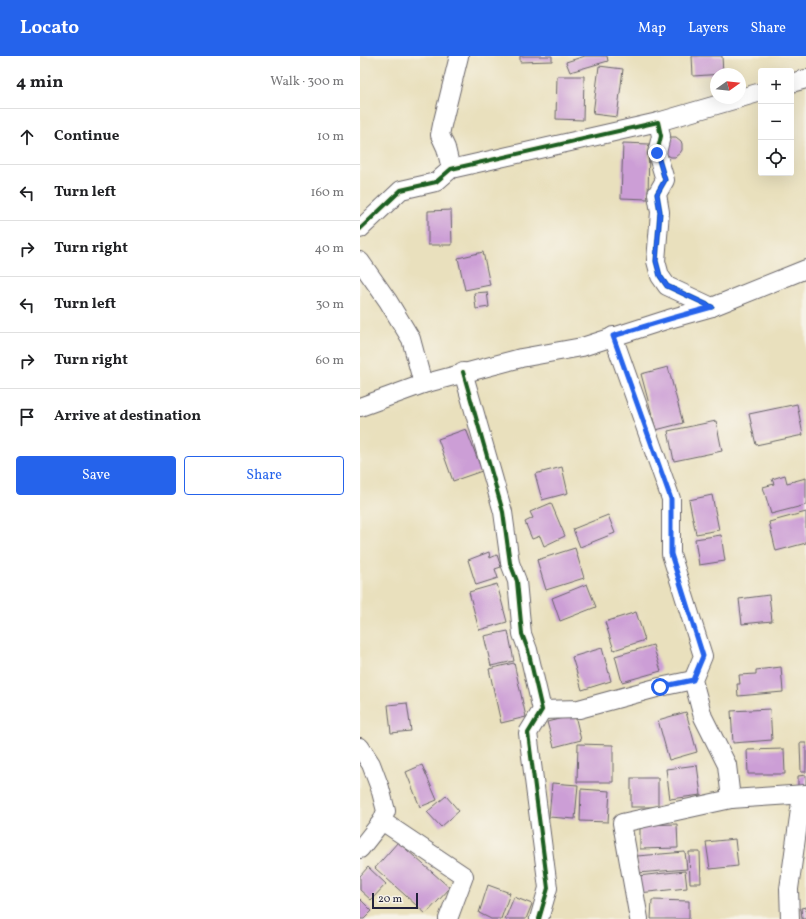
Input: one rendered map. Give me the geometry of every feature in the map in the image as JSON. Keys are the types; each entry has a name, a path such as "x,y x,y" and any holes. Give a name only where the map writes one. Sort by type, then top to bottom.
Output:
{"street":[{"path":"450,169 446,148 440,135 459,56"},
{"path":"794,82 806,79"},
{"path":"360,230 401,190 436,182 450,169 658,122 758,93"},
{"path":"658,122 661,136 657,153 665,180 657,194 660,212 656,261 660,276 667,286 712,307"},
{"path":"360,261 388,301 411,339 423,384"},
{"path":"360,408 423,384 463,372 521,358 582,347 613,336 712,307 806,270"},
{"path":"613,336 671,499 671,554 703,656 693,680 703,717 727,765 731,799"},
{"path":"463,372 503,512 510,563 517,581 522,634 528,650 542,710 528,732 548,888 539,919"},
{"path":"542,710 579,709 660,687 693,680"},
{"path":"360,747 371,764 380,788 386,812 382,821 360,849"},
{"path":"639,919 622,822 731,799 804,794 789,889 790,919"},
{"path":"382,821 464,876 448,919"}],"building":[{"path":"520,56 552,56 552,61 520,62"},
{"path":"585,56 607,56 608,61 570,72 566,62"},
{"path":"692,56 722,56 723,68 710,68 710,75 693,76"},
{"path":"599,66 623,69 617,117 593,114"},
{"path":"557,76 584,76 583,120 556,119"},
{"path":"669,137 676,137 682,144 682,150 675,157 665,154"},
{"path":"623,143 649,144 648,199 621,198"},
{"path":"451,210 452,245 428,245 428,211"},
{"path":"483,252 490,285 465,290 458,258"},
{"path":"487,292 489,307 476,309 474,293"},
{"path":"668,367 683,423 656,430 641,374"},
{"path":"797,404 803,435 756,445 749,414"},
{"path":"716,421 722,451 674,461 668,431"},
{"path":"466,429 482,471 453,481 438,439"},
{"path":"562,467 568,493 542,500 535,474"},
{"path":"785,475 787,483 806,478 806,505 771,514 763,487 774,484 772,479"},
{"path":"712,495 719,530 696,534 689,500"},
{"path":"551,503 565,536 544,546 540,536 532,539 525,522 533,518 530,512"},
{"path":"806,512 806,543 776,551 769,522"},
{"path":"608,515 615,533 580,547 573,529"},
{"path":"721,535 725,561 699,565 695,539"},
{"path":"575,548 584,578 546,590 537,560"},
{"path":"489,552 490,558 497,555 501,567 495,569 498,578 476,585 468,560"},
{"path":"497,584 507,622 479,630 469,592"},
{"path":"587,584 596,607 560,621 552,598"},
{"path":"769,595 772,621 742,624 739,599"},
{"path":"636,612 645,640 614,650 605,622"},
{"path":"508,631 514,661 491,666 484,636"},
{"path":"653,645 661,671 622,682 615,656"},
{"path":"602,648 611,681 582,690 572,657"},
{"path":"514,663 526,717 501,723 489,669"},
{"path":"781,667 783,692 738,696 737,684 740,684 739,675 756,674 756,670"},
{"path":"407,703 411,731 391,733 388,705"},
{"path":"770,709 772,740 733,743 731,711"},
{"path":"686,712 697,752 669,760 658,720"},
{"path":"575,715 581,740 554,747 547,722"},
{"path":"800,743 806,743 806,772 801,772"},
{"path":"578,744 613,745 613,782 577,782"},
{"path":"784,749 785,774 748,774 747,750"},
{"path":"422,765 437,800 420,807 406,772"},
{"path":"697,765 701,795 670,799 666,769"},
{"path":"806,775 806,786 798,787 798,776"},
{"path":"631,778 658,778 658,807 631,807"},
{"path":"552,783 578,785 575,819 549,817"},
{"path":"581,789 610,791 608,822 580,821"},
{"path":"446,796 459,811 441,827 427,812"},
{"path":"677,824 678,848 640,849 640,825"},
{"path":"735,839 738,866 710,869 706,842"},
{"path":"398,842 450,888 426,914 375,868"},
{"path":"685,852 687,869 638,873 637,856"},
{"path":"689,852 700,852 701,883 690,883"},
{"path":"368,867 386,884 371,900 360,890 360,876"},
{"path":"685,871 687,888 639,893 637,876"},
{"path":"488,885 510,893 501,919 491,919 479,913"},
{"path":"514,897 532,904 526,919 505,919"},
{"path":"360,899 372,911 364,919 360,919"},
{"path":"652,900 689,901 689,919 651,919"},
{"path":"806,907 806,919 802,919 801,908"}],"cycle path":[{"path":"360,229 401,190 436,182 451,169 658,122 661,136 657,153 665,180 657,194 660,212 656,261 660,276 667,286 712,307"},
{"path":"463,372 503,512 510,563 517,581 522,634 528,650 542,710 528,733 548,888 539,919"}],"route":[{"path":"657,153 665,180 657,194 660,212 656,261 660,276 667,286 712,307 613,336 671,499 671,554 703,656 693,680 660,687"}]}
